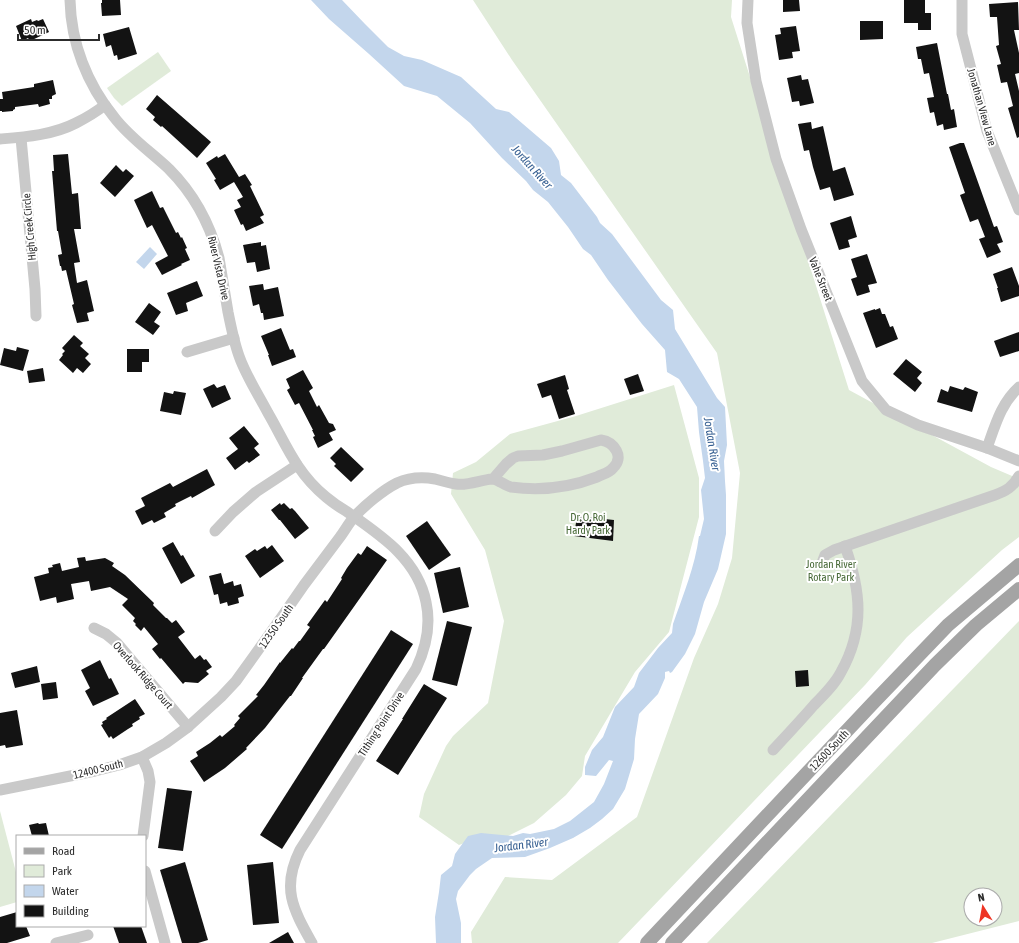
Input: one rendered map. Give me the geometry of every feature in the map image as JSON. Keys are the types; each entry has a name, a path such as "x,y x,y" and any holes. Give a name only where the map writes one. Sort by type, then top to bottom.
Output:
{"main road":[{"name":"12600 South","path":"647,943 948,626 1019,565"},
{"name":"12600 South","path":"672,943 935,665 976,625 1019,589"}],"street":[{"name":"River Vista Drive","path":"70,0 74,36 79,55 92,86 114,118 178,178 200,210 215,246 234,338 239,356 247,374 297,465 311,484 326,498 354,517"},
{"name":"Vahe Street","path":"748,0 747,23 756,81 776,159 801,230 862,381 886,410 918,425 987,448 1019,461"},
{"name":"Jonathan View Lane","path":"962,0 962,34 987,131 1019,210"},
{"path":"0,139 20,138 58,130 75,124 90,116 105,105"},
{"name":"High Creek Circle","path":"20,138 35,289 36,316"},
{"path":"187,352 234,338"},
{"path":"987,448 1001,412 1011,394 1019,387"},
{"path":"601,440 612,445 618,454 616,466 608,473 589,480 568,485 546,488 525,488 509,486 493,479 506,464 518,456 562,451 601,440"},
{"path":"215,531 233,512 256,492 297,465"},
{"path":"822,564 825,555 834,550 995,496 1008,490 1019,476"},
{"name":"12350 South","path":"188,726 236,682 354,517 368,503 397,483 410,479 427,478 457,484 466,484 493,479"},
{"name":"Tithing Point Drive","path":"312,943 299,920 291,894 291,880 296,858 416,669 424,649 428,628 428,617 424,594 412,568 384,539 354,517"},
{"path":"773,750 828,690 841,673 852,648 857,630 859,610 858,596 845,546"},
{"name":"Overlook Ridge Court","path":"94,628 106,634 117,643 188,726"},
{"name":"12400 South","path":"0,790 119,765 142,757 166,743 188,726"},
{"path":"142,757 148,771 150,782 143,835"},
{"path":"146,875 165,943"},
{"path":"56,943 88,935"}],"green space":[{"name":"Jordan River Rotary Park","path":"473,0 732,0 731,17 849,390 991,467 1019,479 1019,537 1002,550 907,637 865,685 618,943 472,943 471,932 505,877 552,880 637,817 694,658 718,604 732,558 740,473 717,353 512,60"},
{"path":"158,52 171,71 122,106 107,88"},
{"name":"Dr. O. Roi Hardy Park","path":"674,385 699,478 699,517 669,632 635,672 585,756 582,776 566,795 534,823 500,840 483,836 459,845 419,817 424,794 446,746 453,736 488,703 504,621 485,550 451,494 453,473 476,462 510,434 576,416"},
{"path":"1019,621 1019,921 1003,925 1003,887 963,887 963,927 995,927 932,943 707,943"},
{"path":"0,811 16,872 16,902 0,907"}],"water":[{"name":"Jordan River","path":"311,0 342,0 388,47 404,56 422,60 461,77 496,109 509,112 551,148 559,161 561,175 571,183 600,223 612,234 661,300 673,310 675,329 717,398 725,407 727,445 724,461 726,534 718,569 704,602 695,634 685,654 672,672 665,672 665,678 658,694 639,714 635,739 634,759 625,789 613,809 590,828 573,838 525,857 492,858 476,869 458,891 456,899 461,923 461,943 436,943 435,917 441,875 452,866 455,854 468,836 481,833 513,836 523,833 530,834 554,829 570,821 594,802 604,784 613,761 609,760 596,776 585,775 585,767 592,750 603,737 615,707 634,687 639,673 658,648 672,633 673,624 692,570 704,519 701,490 705,478 697,407 679,379 667,372 665,350 642,324 591,255 583,249 548,202 533,190 470,123 437,96 404,86 329,19"},
{"path":"150,247 157,254 144,269 136,262"}],"building":[{"path":"102,0 120,0 121,15 102,16"},
{"path":"783,0 799,0 800,11 783,12"},
{"path":"904,0 925,0 925,13 931,13 931,30 918,30 918,23 904,23"},
{"path":"1018,2 1019,30 1014,30 1019,53 1019,73 1015,74 1019,91 1019,137 1017,138 1008,108 1013,106 1007,82 1001,83 997,65 1001,64 996,46 999,45 997,17 990,17 989,4"},
{"path":"31,19 32,22 43,19 49,32 30,41 28,38 22,41 16,26"},
{"path":"860,21 883,21 883,39 860,40"},
{"path":"796,26 800,51 792,52 793,58 779,60 775,35 781,34 780,28"},
{"path":"129,27 137,54 118,60 117,55 114,56 111,45 106,47 103,34"},
{"path":"937,43 947,94 951,110 954,109 957,127 944,130 943,124 937,126 934,112 930,113 927,98 934,97 929,73 924,74 921,59 918,59 916,47"},
{"path":"801,75 802,80 808,79 814,103 800,106 799,101 792,102 787,78"},
{"path":"53,80 56,94 52,96 52,99 49,99 50,104 39,107 38,104 15,107 13,111 0,111 0,99 3,99 2,92 34,87 34,84"},
{"path":"157,95 211,142 197,158 162,126 161,127 153,120 155,117 146,109"},
{"path":"811,122 812,129 823,126 833,171 845,167 854,195 834,201 830,187 820,190 809,150 804,151 798,124"},
{"path":"964,143 994,227 997,226 1003,242 997,244 1001,252 987,258 979,239 985,237 978,219 970,222 960,195 965,193 949,147"},
{"path":"68,154 72,194 78,193 81,229 74,229 80,262 74,263 77,283 87,280 94,311 87,313 89,321 77,323 72,305 74,304 66,270 62,271 58,255 62,254 57,231 52,171 54,171 53,155"},
{"path":"225,154 239,177 245,174 252,185 250,186 264,215 260,217 264,223 246,231 243,224 241,225 234,210 241,207 237,200 243,197 234,182 220,190 214,180 216,179 206,163 217,156 218,158"},
{"path":"116,165 123,172 126,169 134,176 115,197 100,183"},
{"path":"152,191 160,208 163,207 176,233 178,232 181,238 182,237 190,260 162,275 155,263 168,256 152,225 147,228 134,200"},
{"path":"851,216 857,237 848,240 850,247 839,250 830,223"},
{"path":"261,242 261,246 266,245 270,269 257,272 255,262 247,263 243,245"},
{"path":"867,254 877,283 868,285 870,292 857,296 851,279 857,277 851,259"},
{"path":"1012,267 1019,286 1019,296 1001,302 993,274"},
{"path":"197,281 203,296 186,303 188,311 176,315 167,293"},
{"path":"263,284 264,290 278,287 284,316 264,320 259,304 253,306 249,286"},
{"path":"149,303 161,312 154,322 160,326 153,335 135,322"},
{"path":"880,308 882,314 885,314 890,327 893,326 898,339 876,348 863,313"},
{"path":"281,328 290,350 293,349 296,357 272,366 261,336"},
{"path":"1019,332 1019,351 1000,357 994,341"},
{"path":"74,335 83,343 80,346 89,354 85,358 91,364 83,373 77,368 73,373 59,360 65,351 62,348"},
{"path":"17,347 29,350 23,371 0,365 4,348 16,351"},
{"path":"127,349 149,349 149,362 142,362 142,372 127,372"},
{"path":"906,359 922,372 917,378 922,383 915,392 893,374"},
{"path":"43,368 45,381 29,383 27,371"},
{"path":"303,370 313,388 309,391 317,407 319,405 329,423 333,424 336,430 329,433 333,440 318,448 313,437 315,436 313,430 299,403 295,405 287,390 290,388 286,379"},
{"path":"638,374 644,391 630,395 624,379"},
{"path":"565,375 569,389 567,390 575,414 559,419 551,395 542,398 537,384"},
{"path":"214,384 217,388 225,385 231,399 212,408 203,389"},
{"path":"950,386 963,390 965,387 978,392 972,412 937,402 941,389 948,392"},
{"path":"174,391 186,393 181,415 160,411 164,392 173,394"},
{"path":"244,426 259,444 254,448 260,455 249,463 247,461 235,470 226,458 238,449 229,438"},
{"path":"341,447 364,469 351,482 334,466 336,464 330,458"},
{"path":"207,469 215,485 192,498 191,496 175,504 176,506 164,513 166,517 154,523 152,520 142,525 135,511 145,506 141,498 170,483 173,487"},
{"path":"280,503 281,505 284,503 290,509 292,508 309,528 295,539 271,510"},
{"path":"577,516 614,520 613,541 574,536"},
{"path":"427,521 451,555 429,570 406,536"},
{"path":"173,542 181,556 183,555 195,576 181,584 162,548"},
{"path":"272,545 284,561 260,578 245,556 255,549 257,551 265,546 267,549"},
{"path":"367,546 387,560 302,678 291,696 265,728 246,748 247,749 225,768 204,782 190,761 198,756 196,752 220,735 222,737 235,726 234,725 240,718 238,716 258,696 256,695 280,662 300,641 310,627 307,625 325,600 327,602 342,579 341,578 347,568 358,553 361,555"},
{"path":"85,557 86,561 105,558 114,563 112,566 125,575 154,603 153,605 166,618 172,623 176,620 185,632 178,637 195,659 200,655 204,660 206,659 212,667 206,671 209,674 198,683 185,682 183,684 152,649 158,644 144,627 141,631 135,625 136,624 133,621 135,618 122,605 128,599 110,587 91,591 89,581 71,584 74,599 57,603 56,597 40,601 34,577 49,573 48,568 53,567 52,565 60,563 62,571 79,567 77,558"},
{"path":"460,567 469,607 443,613 434,573"},
{"path":"221,573 224,584 233,581 234,586 241,584 244,596 238,598 239,603 228,606 227,602 220,604 218,594 214,595 209,576"},
{"path":"447,621 472,627 457,686 432,680"},
{"path":"391,630 413,644 282,849 260,835"},
{"path":"100,660 109,679 111,678 119,694 93,706 85,691 90,688 81,670"},
{"path":"37,666 40,682 15,688 11,673"},
{"path":"808,670 809,686 796,687 795,671"},
{"path":"56,682 58,698 43,700 41,684"},
{"path":"424,684 447,698 398,775 376,761"},
{"path":"135,699 145,714 139,717 140,719 132,724 133,726 113,739 111,736 109,738 101,725 103,724 102,722"},
{"path":"17,710 23,745 6,748 5,745 0,746 0,713"},
{"path":"167,788 192,791 183,851 158,848"},
{"path":"46,823 49,835 32,835 29,825"},
{"path":"185,862 208,940 198,943 182,943 160,870"},
{"path":"273,862 279,923 253,925 247,865"},
{"path":"16,912 16,927 26,927 30,936 7,943 0,943 0,917"},
{"path":"113,927 141,927 147,943 119,943"},
{"path":"288,932 294,943 269,943"}]}
